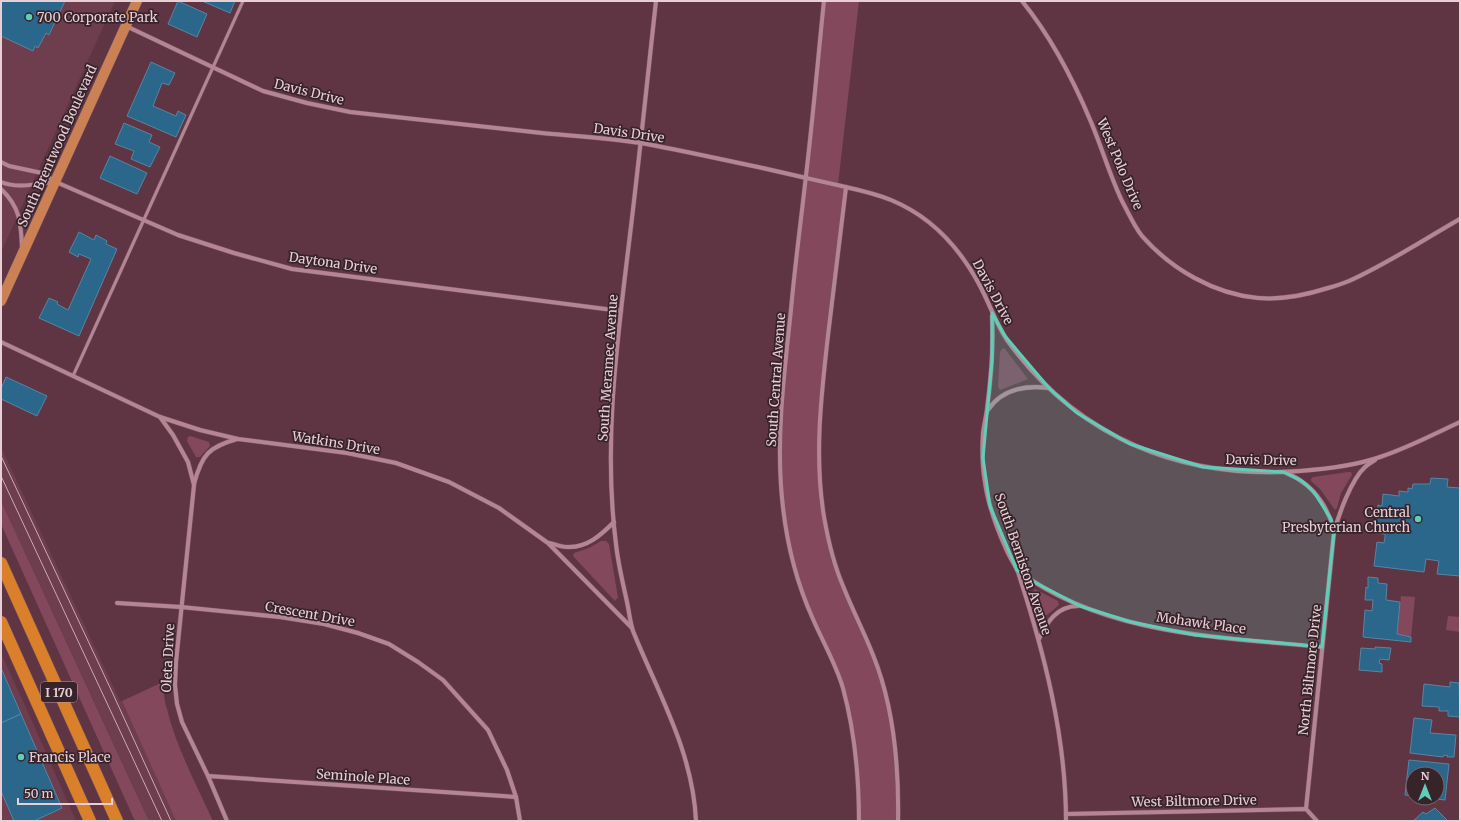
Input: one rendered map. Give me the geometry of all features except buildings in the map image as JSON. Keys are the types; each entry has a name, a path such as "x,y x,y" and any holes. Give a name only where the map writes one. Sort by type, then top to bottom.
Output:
{"highway":[{"name":"I 170","path":"1,563 117,821"},
{"name":"I 170","path":"1,622 90,821"}],"main road":[{"name":"South Brentwood Boulevard","path":"1,301 137,1"}],"street":[{"name":"South Meramec Avenue","path":"656,1 612,400 611,460 614,522 617,553 632,628 679,738 690,779 696,821"},
{"name":"South Central Avenue","path":"824,1 806,177 795,265 781,410 781,485 790,552 800,588 813,620 831,657 844,693 856,754 859,790 859,821"},
{"name":"West Polo Drive","path":"1022,1 1040,24 1072,79 1091,122 1121,199 1141,234 1169,261 1188,274 1206,283 1230,293 1258,298 1286,297 1315,292 1348,282 1460,219"},
{"name":"Davis Drive","path":"126,26 263,91 307,103 350,112 641,143 806,177 890,199 911,209 928,221 946,237 966,262 1005,336 1018,354 1049,388 1077,413 1101,428 1130,444 1170,458 1204,467 1240,471 1284,472 1322,469 1379,458 1408,447 1460,422"},
{"name":"Daytona Drive","path":"1,162 8,166 42,173 56,182 192,240 292,269 621,311"},
{"path":"1,182 24,186 56,182"},
{"path":"846,187 819,430 820,481 824,516 832,551 842,584 873,656 889,705 896,755 899,793 898,821"},
{"path":"1,189 15,206 21,225 22,254"},
{"name":"South Bemiston Avenue","path":"992,313 994,336 984,432 983,458 985,482 990,506 998,530 1017,570 1039,640 1058,733 1063,770 1066,821"},
{"name":"Watkins Drive","path":"1,342 160,417 200,430 238,439 347,452 396,463 449,482 499,508 548,543 632,628"},
{"path":"987,412 994,402 1011,391 1036,386 1049,388"},
{"name":"Oleta Drive","path":"160,417 174,435 188,462 194,485"},
{"name":"Oleta Drive","path":"227,821 208,776 182,722 177,704 175,685 181,607 194,485 198,468 207,454 220,444 238,439"},
{"name":"North Biltmore Drive","path":"1306,809 1334,532 1338,517 1355,479 1365,467 1379,458"},
{"name":"North Biltmore Drive","path":"1284,472 1302,481 1314,492 1325,507 1331,519 1334,532"},
{"path":"548,543 568,547 586,544 600,536 614,522"},
{"name":"Mohawk Place","path":"1017,570 1034,582 1080,606 1131,622 1195,635 1322,647"},
{"name":"Crescent Drive","path":"117,603 181,607 280,617 324,624 358,633 389,644 443,680 488,730 507,770 516,797 520,821"},
{"path":"1039,640 1049,620 1056,613 1065,608 1080,606"},
{"name":"Seminole Place","path":"208,776 516,797"},
{"path":"1306,809 1317,821"},
{"name":"West Biltmore Drive","path":"1066,814 1306,809"}],"lane":[{"path":"73,376 244,1"}],"highlighted area":[{"path":"992,313 1005,336 1049,388 1077,413 1130,444 1203,467 1284,472 1302,481 1314,492 1331,519 1334,532 1322,647 1195,635 1131,622 1080,606 1034,582 1017,570 990,506 983,458 992,360"}],"shaded area":[{"path":"1,1 115,1 1,252"},
{"path":"824,1 859,1 838,185 846,187 819,430 824,516 842,584 873,656 889,705 896,755 898,821 859,821 856,754 842,687 813,620 790,552 781,485 781,410"},
{"path":"1003,348 1028,379 1000,390 998,387 1000,352"},
{"path":"190,436 209,442 210,446 200,457 196,457 187,441 188,437"},
{"path":"1,447 120,701 122,701 176,821 149,821 1,501"},
{"path":"1351,472 1352,475 1341,493 1337,508 1335,510 1320,489 1311,481 1311,479 1313,477"},
{"path":"1,501 149,821 135,821 1,524"},
{"path":"601,541 606,541 609,544 618,598 615,601 573,556 574,553 589,548"},
{"path":"1035,589 1058,601 1059,605 1047,615 1039,613 1032,595 1032,592"},
{"path":"1401,596 1415,597 1411,637 1397,634"},
{"path":"1448,616 1460,617 1460,632 1446,630"},
{"name":"Francis Place","path":"1,653 36,730 76,821 1,821"},
{"path":"163,682 165,703 176,738 187,766 213,821 176,821 122,701"}],"tram line":[{"path":"1,456 171,821"},
{"path":"1,476 162,821"}],"place":[{"name":"700 Corporate Park","path":"29,17"},
{"name":"Central Presbyterian Church","path":"1418,519"},
{"name":"Francis Place","path":"21,757"}]}
